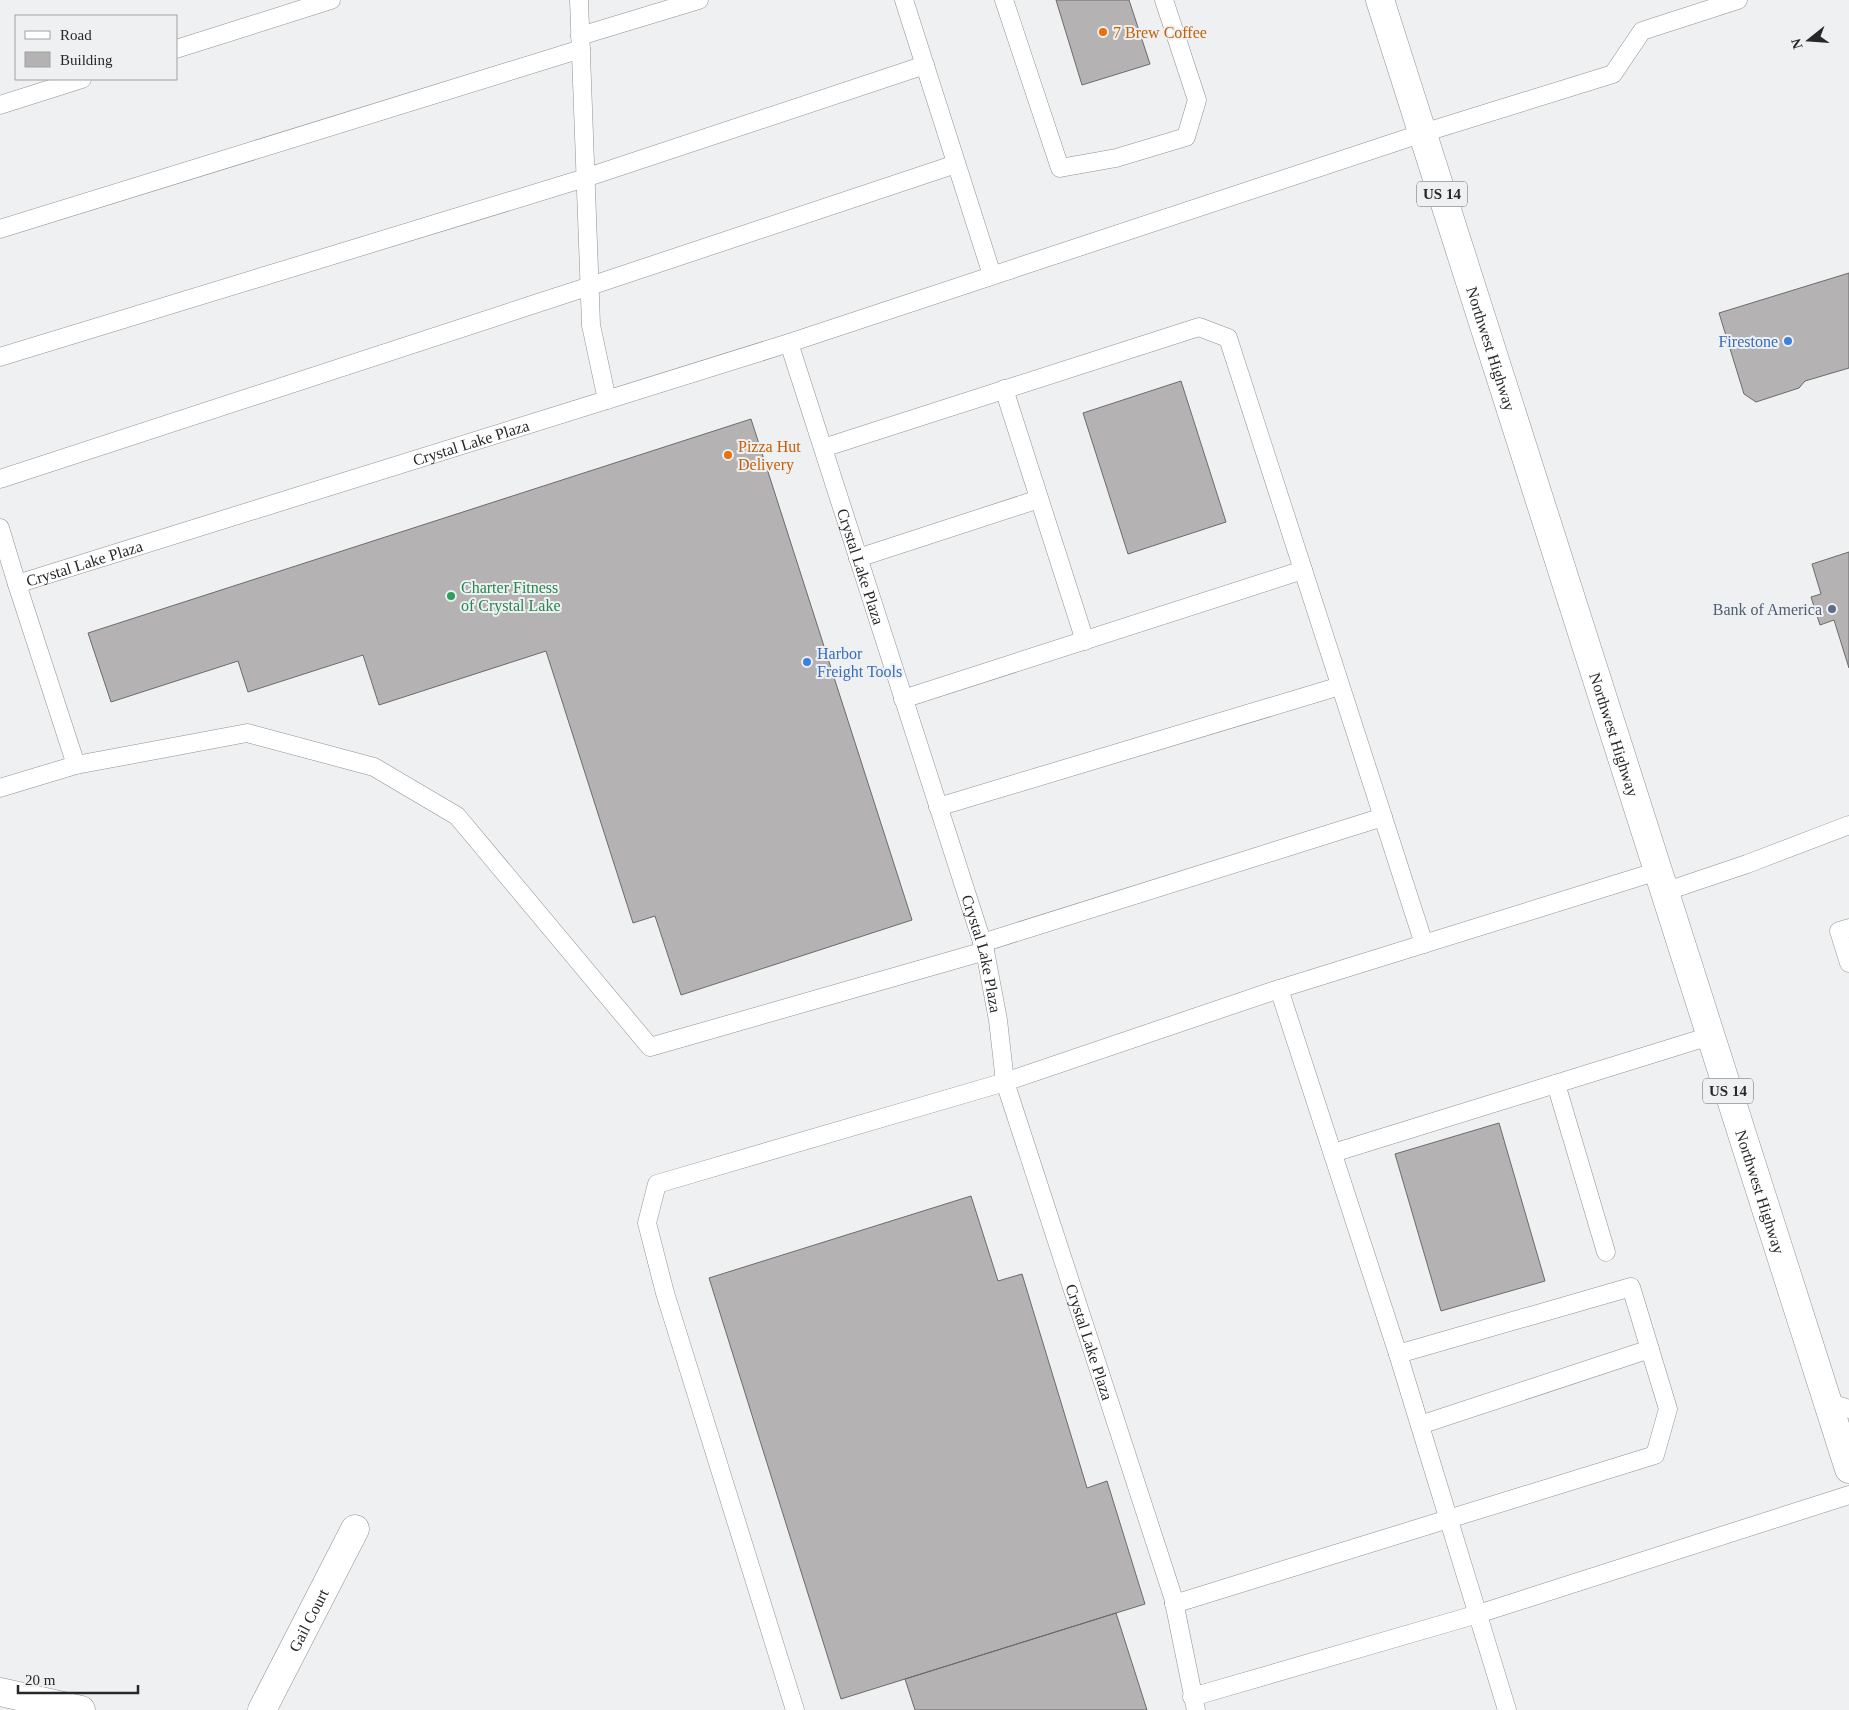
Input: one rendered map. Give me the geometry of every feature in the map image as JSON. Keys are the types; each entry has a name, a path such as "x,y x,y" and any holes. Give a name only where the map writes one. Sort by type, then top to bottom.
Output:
{"main road":[{"name":"Northwest Highway","path":"1380,0 1710,1036 1838,1405 1849,1469"},
{"name":"Gail Court","path":"262,1710 355,1529"},
{"path":"0,1692 81,1710"}],"lane":[{"path":"178,48 331,0"},
{"path":"579,0 591,325 606,400"},
{"path":"0,229 580,43 699,0"},
{"path":"904,0 992,275"},
{"path":"1004,0 1060,168 1116,158 1186,137 1197,100 1164,0"},
{"path":"789,342 1423,133 1612,74 1642,31 1738,0"},
{"path":"0,357 585,178 925,65"},
{"path":"0,105 79,80"},
{"path":"0,479 956,164"},
{"path":"823,448 1199,327 1228,338 1424,944"},
{"name":"Crystal Lake Plaza","path":"0,528 17,584 789,342 983,947 998,1020 1005,1082 1174,1604 1194,1704"},
{"path":"1004,390 1085,640"},
{"path":"858,558 1039,499"},
{"path":"904,698 1303,570"},
{"path":"17,584 76,765"},
{"path":"938,807 1340,686"},
{"path":"0,788 76,765 247,733 374,767 457,816 650,1047 983,947 1384,817"},
{"path":"796,1710 665,1293 647,1223 657,1184 1005,1082 1279,989 1424,944 1661,881 1736,868 1849,825"},
{"path":"1849,928 1839,932 1849,963"},
{"path":"1279,989 1398,1354 1507,1710"},
{"path":"1332,1153 1710,1036"},
{"path":"1556,1084 1606,1252"},
{"path":"1174,1604 1655,1455 1668,1409 1631,1286 1398,1354"},
{"path":"1420,1425 1650,1349"},
{"path":"1194,1704 1849,1495"}],"building":[{"name":"7 Brew Coffee","path":"1056,0 1129,0 1150,64 1082,85"},
{"name":"Firestone","path":"1849,273 1849,368 1805,381 1799,388 1756,402 1744,394 1719,313"},
{"path":"1181,381 1226,522 1128,554 1083,413"},
{"path":"751,419 912,920 681,995 655,916 633,923 546,651 379,705 363,655 248,692 238,661 111,702 88,633"},
{"name":"Bank of America","path":"1849,552 1849,668 1834,620 1820,625 1811,597 1821,594 1812,564"},
{"path":"1499,1123 1545,1281 1441,1311 1395,1154"},
{"path":"971,1196 998,1281 1022,1274 1087,1488 1107,1481 1145,1604 841,1699 709,1278"},
{"path":"1116,1613 1147,1710 915,1710 905,1679"}],"place":[{"name":"7 Brew Coffee","path":"1103,32"},
{"name":"Firestone","path":"1788,341"},
{"name":"Pizza Hut Delivery","path":"728,455"},
{"name":"Charter Fitness of Crystal Lake","path":"451,596"},
{"name":"Bank of America","path":"1832,609"},
{"name":"Harbor Freight Tools","path":"807,662"}]}
